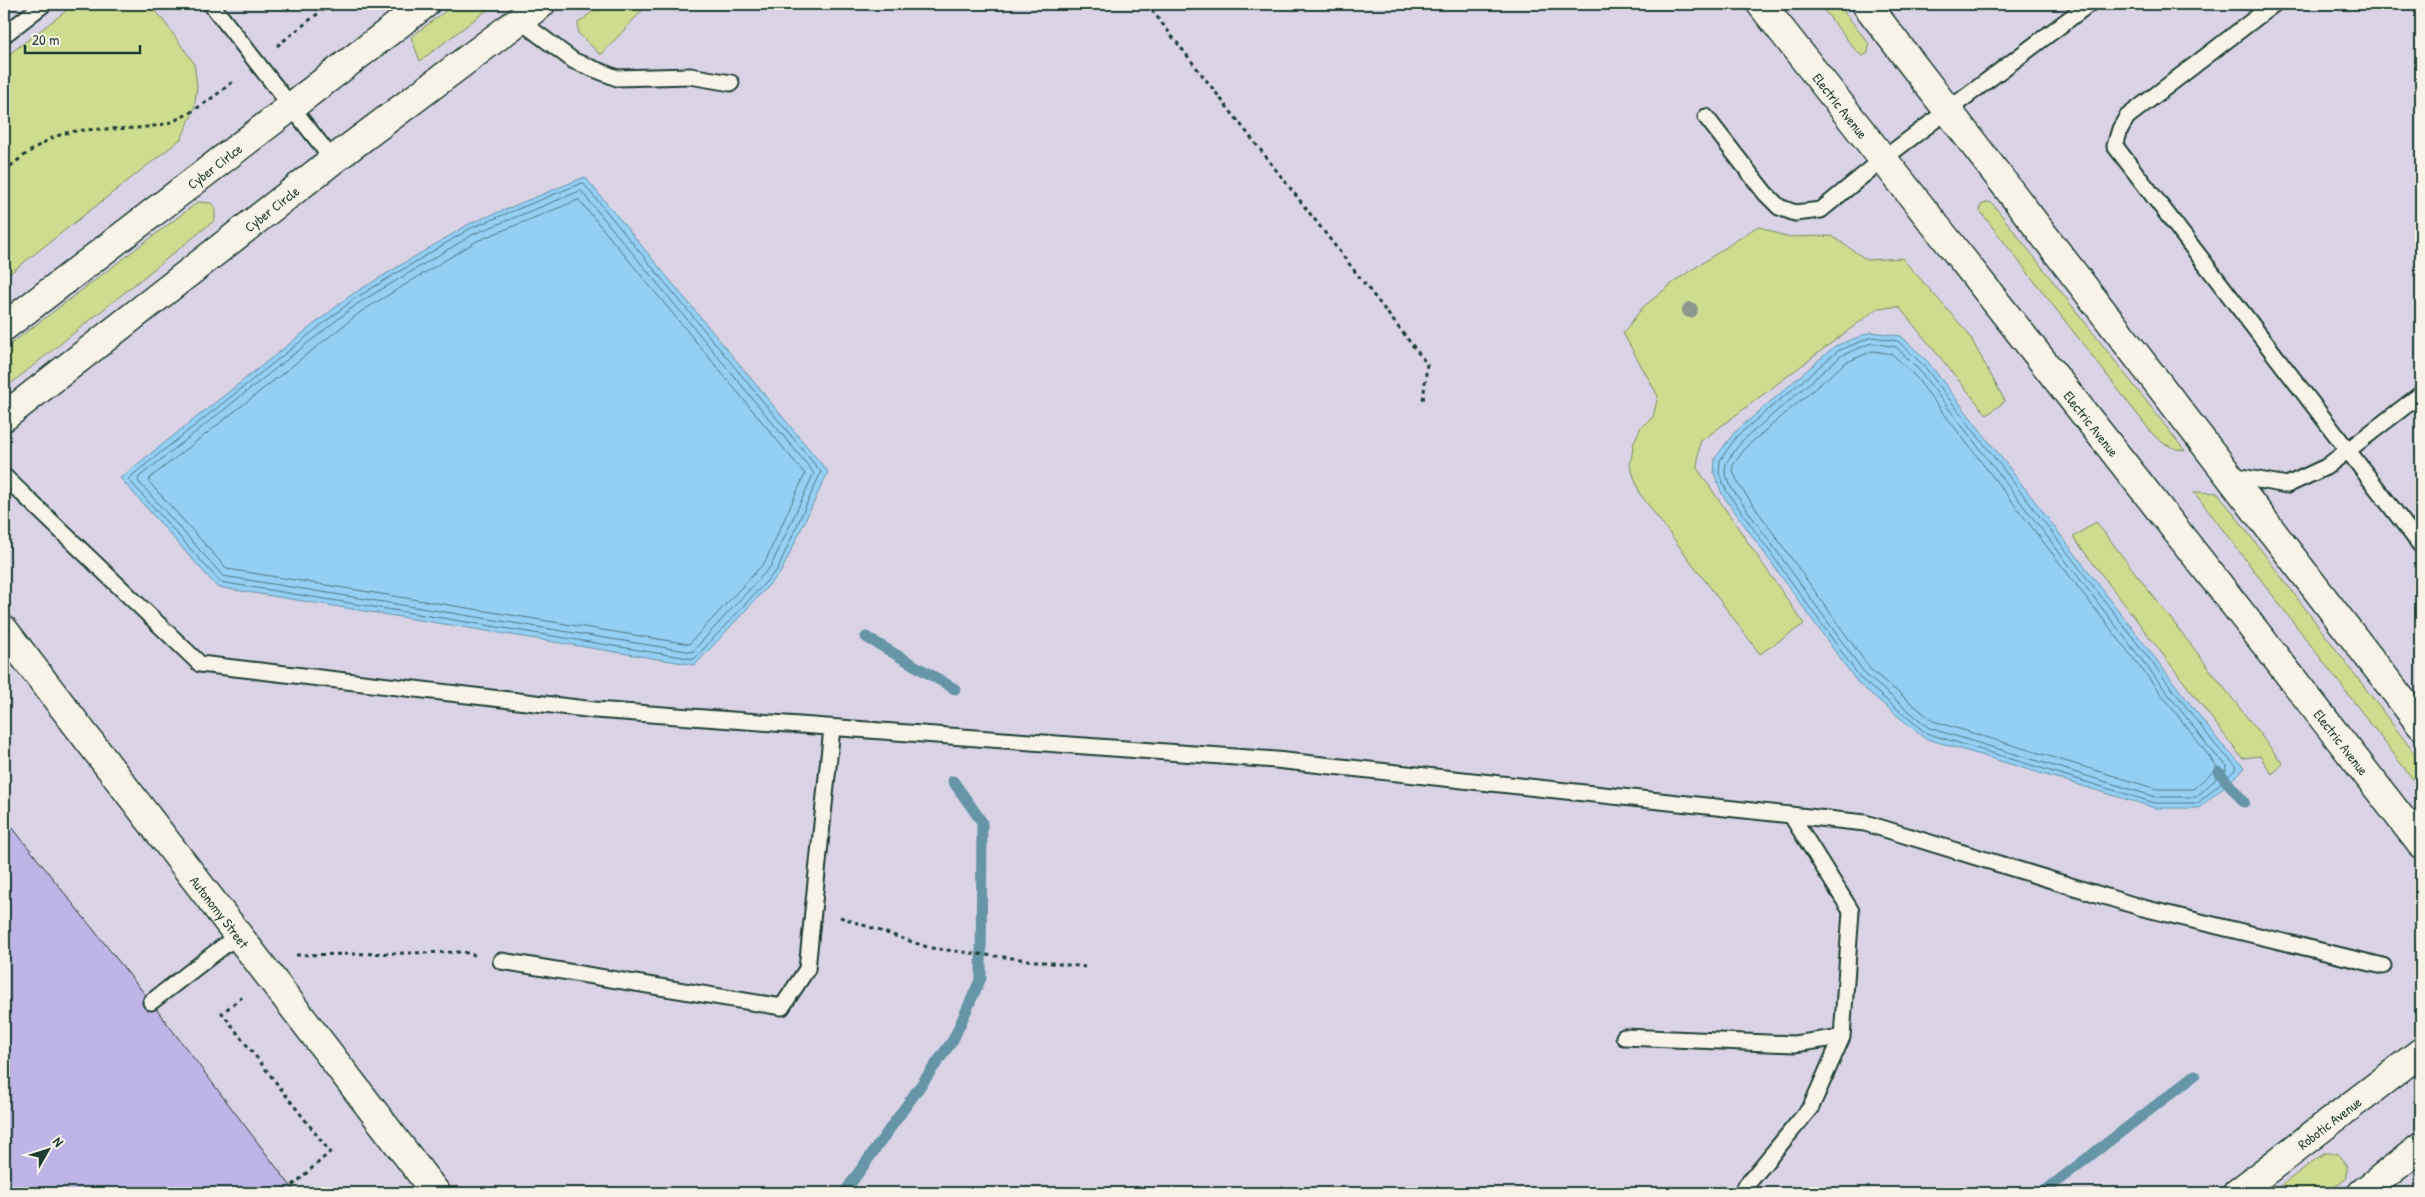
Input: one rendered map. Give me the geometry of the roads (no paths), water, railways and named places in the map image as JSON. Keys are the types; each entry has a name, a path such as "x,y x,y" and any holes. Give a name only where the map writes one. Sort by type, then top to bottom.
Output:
{"street":[{"name":"Cyber Cirlce","path":"4,327 425,4"},
{"name":"Cyber Circle","path":"4,417 333,160 541,4"},
{"name":"Electric Avenue","path":"1761,4 2078,408 2178,530 2421,844"},
{"path":"1866,4 2421,725"},
{"name":"Autonomy Street","path":"4,630 436,1193"},
{"name":"Robotic Avenue","path":"2237,1193 2421,1052"},
{"path":"2362,1193 2421,1148"}],"lane":[{"path":"4,35 44,4"},
{"path":"211,4 333,160"},
{"path":"1706,117 1765,194 1779,207 1795,212 1820,210 1883,159 2089,4"},
{"path":"2274,4 2127,117 2120,128 2115,146 2346,451 2421,546"},
{"path":"519,20 574,61 617,78 690,76 730,83"},
{"path":"2229,475 2287,485 2326,467 2421,394"},
{"path":"4,476 200,664 595,710 1276,760 1865,823 2143,908 2383,966"},
{"path":"501,961 782,1007 807,969 832,728"},
{"path":"1740,1193 1811,1107 1842,1038 1851,911 1791,815"},
{"path":"151,1002 238,935"},
{"path":"1624,1037 1794,1044 1842,1038"}],"water":[{"path":"585,177 828,472 781,572 695,665 217,587 120,478 351,295 469,224"},
{"path":"1871,332 1901,336 1928,362 2221,744 2245,768 2199,808 2155,808 1924,738 1857,682 1722,494 1714,473 1715,458 1734,433 1835,346"}],"waterway":[{"path":"866,637 955,689"},
{"path":"2219,772 2244,802"},
{"path":"844,1193 953,1040 981,978 982,822 953,781"},
{"path":"2042,1193 2195,1075"}]}
